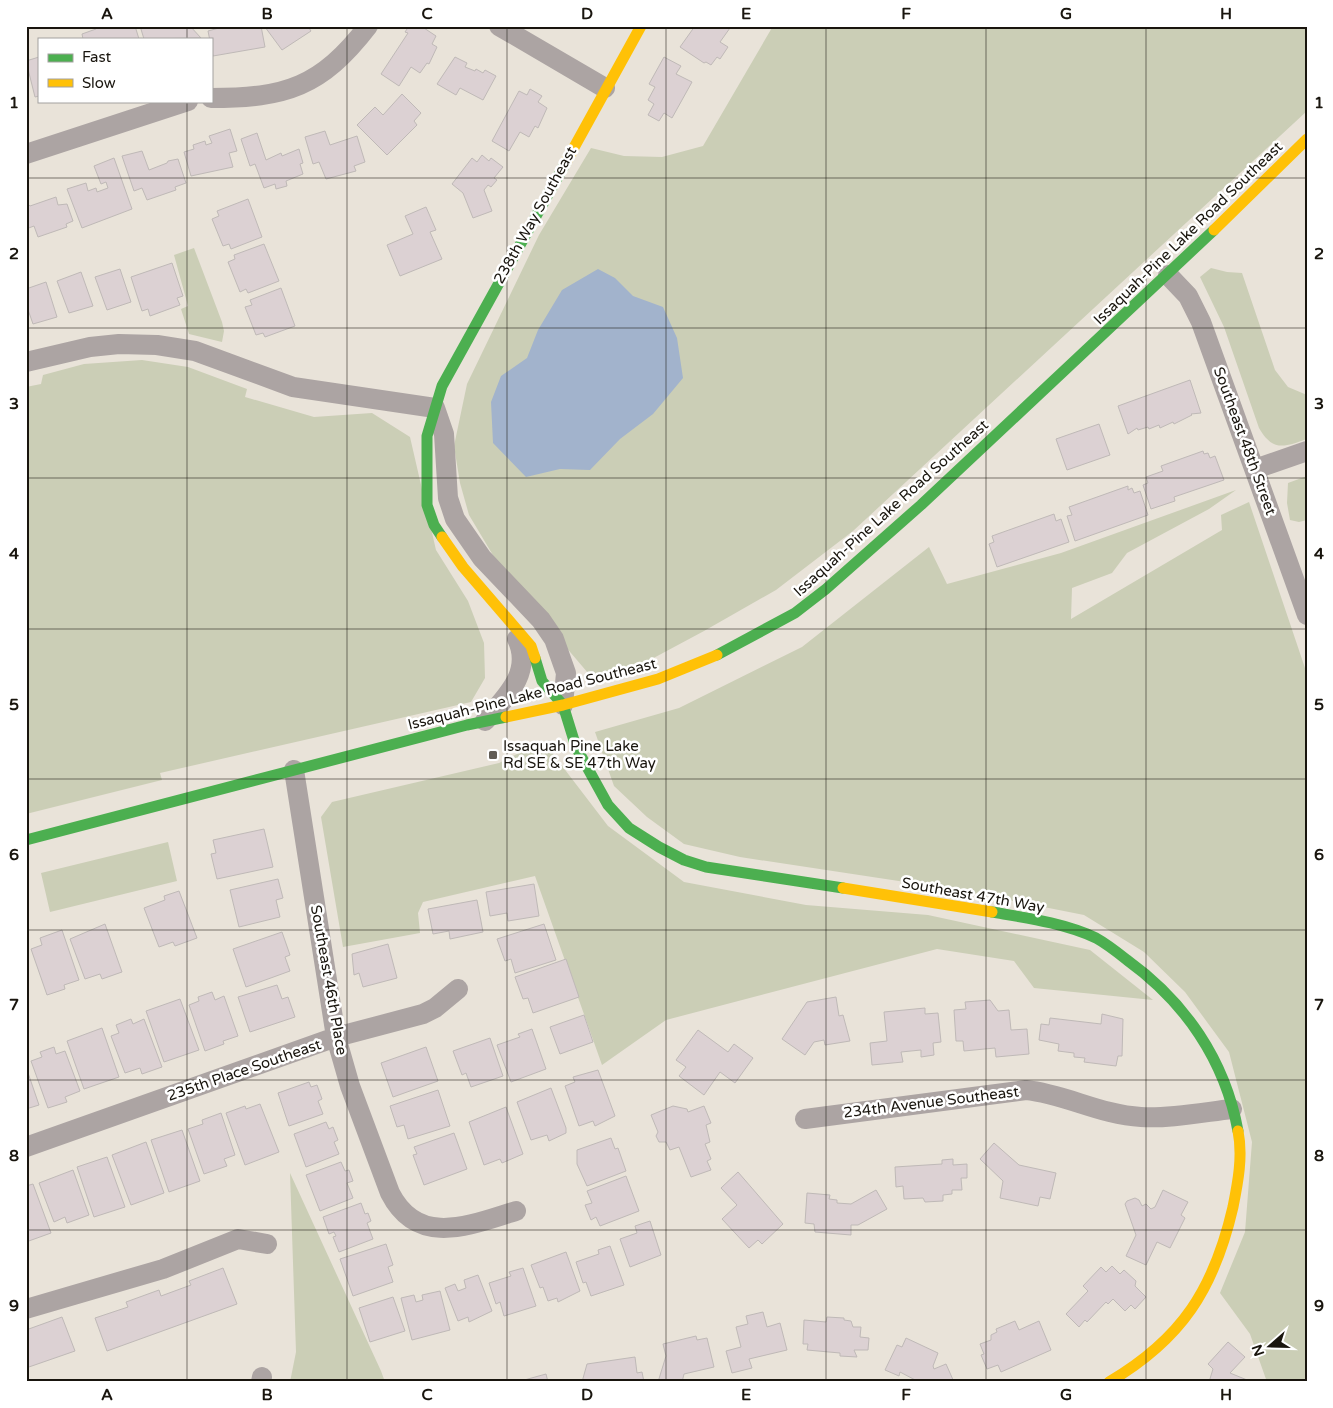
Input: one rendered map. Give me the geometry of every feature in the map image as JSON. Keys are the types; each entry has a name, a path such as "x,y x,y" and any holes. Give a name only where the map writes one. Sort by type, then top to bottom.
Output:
{"street":[{"path":"212,98 259,97 287,91 313,80 334,64 368,26"},
{"path":"499,26 605,88"},
{"name":"238th Way Southeast","path":"563,705 542,681 531,646 504,612 463,567 432,518 428,505 427,436 442,386 605,88 641,26"},
{"path":"26,154 185,102"},
{"name":"Issaquah-Pine Lake Road Southeast","path":"26,840 485,721 563,705 658,678 718,655 795,612 826,589 921,505 1168,275 1307,139"},
{"name":"Southeast 48th Street","path":"1168,275 1188,296 1201,322 1307,615"},
{"path":"26,362 90,347 119,344 157,345 195,351 293,387 435,408 444,434 448,498 455,520 482,558 541,620 554,638 566,673 563,705"},
{"path":"1254,469 1307,451"},
{"name":"238th Way Southeast","path":"485,721 518,681 523,664 520,645 504,612"},
{"name":"Southeast 47th Way","path":"563,705 576,747 608,805 629,828 684,860 716,868 1035,919 1095,938 1140,967 1195,1023 1211,1049 1232,1109 1240,1141 1240,1168 1224,1246 1208,1286 1181,1324 1159,1348 1134,1368 1111,1381"},
{"name":"Southeast 46th Place","path":"294,770 336,1037 350,1086 390,1193 396,1204 407,1216 426,1226 451,1228 465,1226 516,1210"},
{"name":"235th Place Southeast","path":"26,1147 336,1037 424,1014 435,1008 458,989"},
{"name":"234th Avenue Southeast","path":"806,1119 1026,1090 1047,1092 1107,1111 1142,1117 1232,1109"},
{"path":"26,1309 163,1269 238,1239 267,1244"}],"green space":[{"path":"773,26 1307,26 1307,111 853,531 776,590 704,631 648,661 606,675 588,673 506,577 469,515 460,483 454,446 467,384 539,235 591,148 624,156 662,157 703,146"},
{"path":"194,248 222,322 224,331 222,342 189,334 181,309 188,306 174,255"},
{"path":"1211,268 1242,273 1275,370 1288,387 1307,395 1307,439 1280,446 1269,441 1259,428 1224,327 1200,277"},
{"path":"142,360 188,367 247,389 245,397 314,417 372,413 410,437 436,550 468,601 484,643 485,678 471,702 160,773 162,780 26,814 26,387 41,384 43,375 84,364"},
{"path":"1307,476 1307,520 1299,522 1290,520 1287,503 1288,483"},
{"path":"1236,490 1209,509 1127,553 1112,573 1072,588 1071,619 1222,530 1221,515 1249,502 1307,674 1307,1382 1267,1382 1250,1334 1220,1293 1245,1232 1252,1142 1229,1052 1185,992 1144,952 1084,915 958,890 740,857 684,844 647,817 614,786 595,732 679,708 802,647 929,547 947,584 1061,553"},
{"path":"543,741 608,826 684,882 806,905 928,915 1090,950 1153,1000 1034,988 1014,961 937,949 666,1020 602,1065 535,876 423,902 418,913 420,933 343,947 321,817 332,802 499,763"},
{"path":"168,842 177,881 50,912 41,873"},
{"path":"290,1173 385,1382 290,1382 296,1352"}],"water":[{"path":"598,269 615,278 633,296 663,307 677,338 683,378 653,414 620,439 590,470 560,469 526,477 493,443 491,402 501,376 527,358 538,330 562,290"}],"building":[{"path":"95,26 135,26 139,38 83,38 82,34 96,29"},
{"path":"140,26 190,26 201,38 144,38"},
{"path":"226,26 261,26 265,47 213,56 212,38 209,38 208,31"},
{"path":"312,26 309,28 311,31 282,50 265,27"},
{"path":"409,26 421,26 436,36 432,44 437,47 429,64 427,63 420,73 411,67 399,86 381,74 408,33 405,32"},
{"path":"695,26 727,26 730,28 720,42 728,47 720,59 717,57 711,65 706,62 704,63 680,47"},
{"path":"38,57 38,96 35,97 26,61"},
{"path":"455,57 467,63 465,67 475,71 476,69 483,73 485,70 496,76 483,100 460,88 456,95 437,84"},
{"path":"664,57 681,66 676,74 692,82 672,118 664,113 659,121 648,115 654,104 648,100 655,87 649,84"},
{"path":"530,89 542,96 538,102 547,108 538,128 535,126 529,137 520,132 509,151 492,141 519,91 527,95"},
{"path":"402,94 421,113 414,121 417,125 387,155 357,125 375,107 383,115"},
{"path":"230,129 237,151 229,153 233,167 191,176 184,152 194,149 193,145 205,141 206,145 212,143 209,136"},
{"path":"325,131 330,145 357,136 365,162 354,166 356,171 326,179 319,162 313,164 305,137"},
{"path":"257,133 266,160 281,153 282,156 299,149 303,163 300,164 303,174 286,181 287,186 276,189 275,184 264,188 255,164 250,166 241,139"},
{"path":"142,151 149,170 168,161 178,159 186,183 175,187 176,190 147,200 142,188 134,191 122,156"},
{"path":"482,155 489,161 491,158 503,167 494,178 497,180 491,187 488,185 484,190 492,211 473,218 463,193 452,184 472,158 477,162"},
{"path":"114,158 132,209 82,228 67,189 86,183 88,191 96,188 97,192 108,188 106,182 101,184 94,166"},
{"path":"56,197 58,205 67,204 73,221 66,224 67,227 38,237 34,226 26,229 26,202 30,206"},
{"path":"248,199 262,237 231,249 229,244 223,246 212,219 219,216 217,211"},
{"path":"426,207 436,230 430,232 442,259 400,276 387,245 413,234 405,216"},
{"path":"264,244 279,281 248,293 246,289 240,292 228,262 235,259 234,255"},
{"path":"172,263 183,296 177,298 180,305 150,316 148,309 142,311 131,277"},
{"path":"120,269 131,302 107,310 95,277"},
{"path":"81,272 93,306 69,313 57,281"},
{"path":"46,282 57,317 33,324 26,304 26,289"},
{"path":"281,288 295,326 265,337 263,333 256,335 245,307 252,305 250,300"},
{"path":"1190,380 1201,413 1191,414 1174,424 1173,422 1160,428 1159,425 1149,429 1148,427 1138,430 1137,428 1128,434 1118,406"},
{"path":"1099,424 1110,455 1067,470 1056,439"},
{"path":"1203,451 1204,454 1208,453 1210,458 1215,456 1224,480 1174,497 1175,501 1151,509 1143,485 1148,483 1146,477 1163,471 1161,466"},
{"path":"1128,486 1128,490 1132,488 1134,493 1140,491 1148,515 1075,541 1067,516 1072,515 1069,507"},
{"path":"1054,514 1056,521 1061,519 1069,542 997,567 989,544 994,542 992,536"},
{"path":"264,829 273,867 217,879 211,854 216,853 213,840"},
{"path":"278,879 283,898 276,900 280,917 239,927 230,890"},
{"path":"534,884 539,916 508,921 507,913 490,916 486,892"},
{"path":"179,891 197,938 175,946 173,942 159,947 144,908 165,900 164,896"},
{"path":"477,900 483,932 450,939 449,931 433,934 428,909"},
{"path":"105,924 122,972 102,979 100,974 85,979 70,939"},
{"path":"544,924 556,960 515,973 511,959 505,961 497,939"},
{"path":"62,930 79,980 64,985 65,989 47,995 31,949 42,945 40,938"},
{"path":"282,932 290,955 285,957 290,971 246,987 233,949"},
{"path":"388,944 397,978 363,987 359,973 354,975 352,954"},
{"path":"566,959 579,997 533,1013 528,998 523,999 515,977"},
{"path":"277,985 282,999 288,997 295,1017 250,1032 238,997"},
{"path":"212,992 215,1000 224,996 238,1036 223,1041 224,1044 205,1051 189,1005 199,1001 198,997"},
{"path":"836,997 839,1016 843,1015 850,1041 825,1045 824,1040 814,1042 805,1055 782,1039 807,1002"},
{"path":"180,999 199,1050 164,1062 146,1011"},
{"path":"990,1000 998,1011 1009,1010 1011,1030 1027,1029 1029,1054 996,1057 995,1048 964,1051 963,1041 956,1041 954,1010 966,1009 965,1002"},
{"path":"925,1008 925,1014 938,1013 941,1042 933,1043 934,1055 921,1057 921,1050 901,1052 903,1062 872,1065 870,1043 887,1041 884,1012"},
{"path":"1102,1014 1123,1019 1122,1056 1118,1056 1116,1066 1084,1062 1085,1058 1074,1057 1074,1053 1058,1051 1059,1044 1039,1040 1041,1024 1049,1025 1050,1018 1101,1024"},
{"path":"584,1015 593,1042 560,1054 550,1027"},
{"path":"131,1019 133,1024 144,1019 162,1067 142,1074 140,1068 125,1073 111,1036 119,1033 116,1025"},
{"path":"102,1028 119,1077 84,1089 67,1041"},
{"path":"532,1029 546,1069 511,1082 497,1045 520,1037 518,1034"},
{"path":"698,1030 728,1052 734,1044 753,1058 735,1083 720,1072 704,1095 679,1076 686,1067 676,1060"},
{"path":"490,1038 503,1076 471,1087 466,1073 462,1075 453,1051"},
{"path":"54,1047 56,1054 65,1051 80,1091 65,1097 67,1102 48,1108 31,1061 42,1057 40,1052"},
{"path":"426,1047 438,1081 393,1097 381,1063"},
{"path":"26,1067 39,1105 26,1109"},
{"path":"598,1070 615,1116 595,1126 593,1121 579,1126 565,1086 575,1082 573,1077"},
{"path":"309,1082 311,1087 317,1085 322,1099 318,1101 323,1114 289,1126 278,1093"},
{"path":"551,1088 566,1128 566,1133 549,1141 547,1135 531,1140 517,1102"},
{"path":"438,1090 450,1126 408,1139 404,1125 397,1127 390,1106"},
{"path":"260,1104 279,1152 245,1165 226,1113 245,1106 246,1109"},
{"path":"673,1106 687,1109 688,1112 704,1106 711,1123 706,1125 710,1142 705,1144 711,1159 707,1161 711,1170 691,1177 679,1147 670,1150 666,1142 659,1142 656,1136 658,1132 651,1115"},
{"path":"506,1107 523,1154 502,1163 500,1159 484,1165 469,1122"},
{"path":"221,1113 235,1155 224,1159 227,1166 204,1174 188,1129 203,1124 202,1120"},
{"path":"326,1122 329,1129 333,1127 338,1140 334,1142 339,1154 306,1167 294,1134"},
{"path":"182,1130 200,1181 169,1192 151,1140"},
{"path":"454,1133 467,1169 424,1185 413,1155 417,1154 414,1147"},
{"path":"611,1138 615,1149 618,1148 626,1171 587,1186 577,1164 577,1150"},
{"path":"146,1142 164,1193 131,1205 112,1155"},
{"path":"994,1143 1019,1165 1056,1173 1050,1199 1040,1197 1038,1206 1000,1198 1003,1181 980,1159"},
{"path":"107,1157 125,1207 94,1217 77,1167"},
{"path":"953,1159 953,1165 967,1164 967,1178 961,1178 962,1190 952,1190 952,1194 943,1195 943,1201 925,1202 923,1198 904,1199 903,1186 896,1187 895,1167 942,1164 942,1160"},
{"path":"341,1162 345,1171 349,1170 353,1181 347,1183 353,1198 320,1211 306,1175"},
{"path":"73,1170 89,1215 67,1223 65,1217 54,1222 39,1183"},
{"path":"738,1172 783,1224 762,1244 758,1240 749,1248 722,1219 737,1205 721,1188"},
{"path":"626,1176 639,1211 600,1226 596,1217 591,1220 585,1205 592,1203 587,1191"},
{"path":"33,1184 51,1233 26,1242 26,1186"},
{"path":"876,1190 887,1209 858,1225 851,1225 851,1235 815,1232 814,1224 805,1223 807,1193 830,1195 829,1199 837,1200 837,1203 851,1204"},
{"path":"1163,1190 1188,1202 1181,1215 1185,1218 1170,1248 1157,1242 1146,1265 1126,1256 1136,1235 1125,1204 1127,1201 1135,1198 1139,1200 1142,1206 1146,1204 1151,1209 1155,1207"},
{"path":"361,1203 365,1214 368,1213 371,1221 367,1223 373,1239 339,1252 333,1237 336,1236 334,1232 329,1234 323,1217"},
{"path":"650,1221 661,1255 630,1267 620,1239 637,1233 635,1226"},
{"path":"386,1244 393,1265 388,1267 393,1282 353,1296 340,1259"},
{"path":"610,1246 624,1285 591,1296 586,1282 583,1283 576,1262 599,1254 598,1250"},
{"path":"566,1252 580,1291 558,1302 557,1298 548,1301 543,1287 540,1288 531,1265"},
{"path":"1112,1266 1120,1274 1124,1270 1136,1281 1135,1286 1146,1297 1135,1309 1131,1305 1125,1311 1113,1299 1108,1304 1106,1302 1087,1322 1085,1320 1079,1327 1066,1314 1088,1291 1083,1286 1101,1267 1106,1272"},
{"path":"223,1268 237,1304 107,1351 95,1318 128,1307 126,1302 159,1290 161,1296 191,1285 189,1281"},
{"path":"523,1268 536,1306 504,1316 500,1302 496,1304 489,1283 511,1276 509,1272"},
{"path":"478,1275 492,1311 469,1322 468,1317 458,1321 445,1288 455,1284 458,1291 466,1288 464,1280"},
{"path":"440,1291 450,1330 412,1340 401,1298 414,1295 416,1302 423,1300 422,1295"},
{"path":"393,1297 405,1331 370,1342 359,1308"},
{"path":"763,1312 767,1327 780,1323 787,1350 749,1359 752,1368 732,1373 726,1351 741,1347 736,1327 748,1324 746,1316"},
{"path":"62,1317 75,1351 26,1368 26,1330"},
{"path":"827,1317 844,1318 844,1320 851,1321 853,1327 861,1327 860,1337 869,1338 868,1350 854,1350 857,1357 840,1356 840,1353 807,1350 808,1344 803,1344 804,1320 826,1322"},
{"path":"1015,1321 1019,1330 1039,1321 1051,1350 1001,1372 998,1365 987,1369 981,1355 984,1354 980,1344 991,1340 991,1335 997,1332 996,1329"},
{"path":"696,1336 697,1340 707,1338 714,1367 684,1374 682,1382 658,1382 666,1356 663,1344"},
{"path":"906,1338 938,1353 933,1366 934,1369 946,1364 954,1382 919,1382 900,1372 899,1376 885,1370 897,1345 902,1347"},
{"path":"1228,1342 1245,1357 1230,1373 1252,1382 1209,1382 1213,1369 1208,1364"},
{"path":"635,1357 637,1373 642,1372 644,1382 582,1382 587,1364"},
{"path":"546,1374 548,1382 517,1382"}],"traffic: fast":[{"path":"442,537 434,525 427,505 427,436 442,386 566,162"},
{"path":"717,655 795,613 826,589 921,505 1214,230"},
{"path":"535,658 542,681 563,705 576,747 608,805 629,828 684,860 706,867 843,888"},
{"path":"26,840 467,725 506,717"},
{"path":"992,912 1045,922 1084,933 1108,945 1148,976 1184,1014 1212,1057 1232,1105 1238,1131"}],"traffic: slow":[{"path":"566,162 641,26"},
{"path":"1214,230 1307,139"},
{"path":"442,537 463,567 531,646 535,658"},
{"path":"506,717 563,705 658,679 717,655"},
{"path":"843,888 992,912"},
{"path":"1109,1382 1157,1348 1191,1309 1205,1287 1216,1263 1233,1207 1240,1159 1238,1131"}],"place":[{"name":"Issaquah Pine Lake Rd SE & SE 47th Way","path":"493,755"}]}
